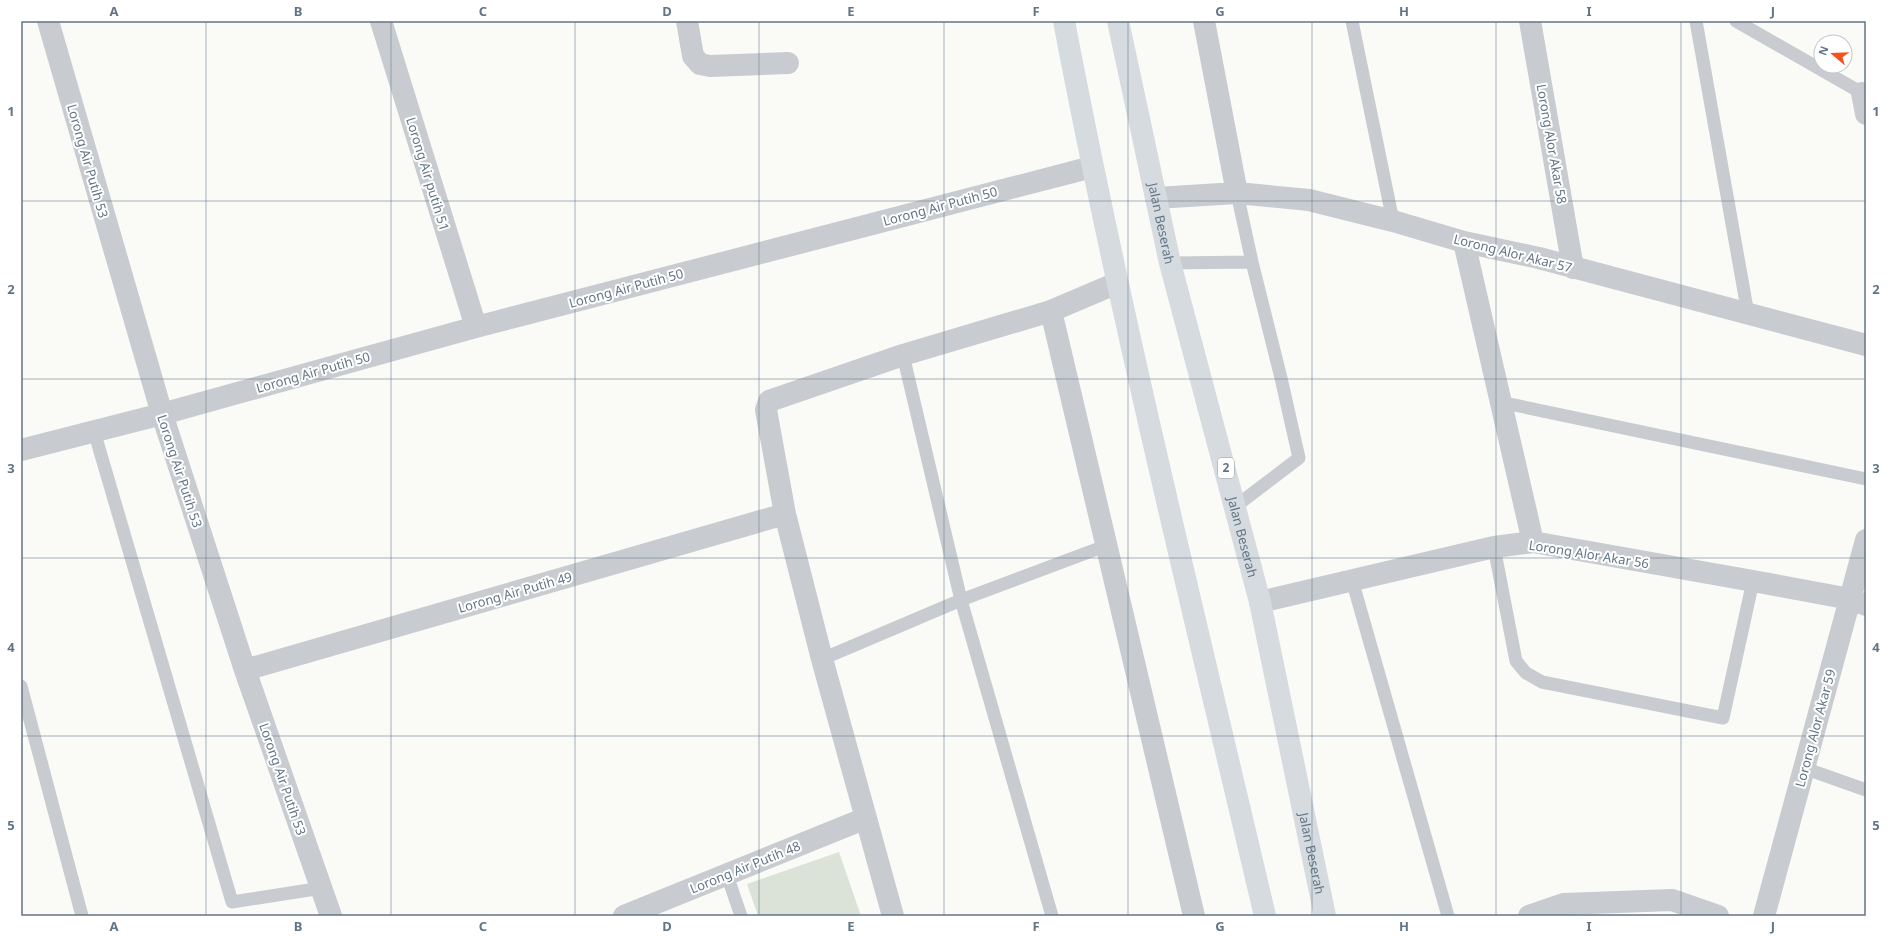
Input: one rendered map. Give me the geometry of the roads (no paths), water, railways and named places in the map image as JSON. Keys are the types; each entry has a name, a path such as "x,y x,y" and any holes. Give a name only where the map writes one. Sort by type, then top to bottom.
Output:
{"highway":[{"path":"1064,21 1092,167 1117,283 1264,916"},
{"name":"Jalan Beserah","path":"1118,21 1170,263 1236,506 1260,602 1325,916"}],"street":[{"name":"Lorong Air Putih 53","path":"48,21 162,414 245,670 332,916"},
{"name":"Lorong Air putih 51","path":"381,21 476,327"},
{"path":"687,21 693,56 700,64 710,66 788,63"},
{"path":"1204,21 1237,193"},
{"name":"Lorong Alor Akar 58","path":"1530,21 1573,268"},
{"name":"Lorong Air Putih 50","path":"22,448 162,414 476,327 1092,167"},
{"name":"Lorong Alor Akar 57","path":"1156,198 1237,193 1309,200 1393,221 1464,242 1539,258 1866,345"},
{"path":"1464,242 1533,542"},
{"path":"893,916 822,659 785,514 766,410 769,401 903,355 1051,311 1117,283"},
{"path":"1051,311 1105,546 1194,916"},
{"name":"Lorong Air Putih 49","path":"245,670 785,514"},
{"name":"Lorong Alor Akar 59","path":"1764,916 1804,768 1858,602 1866,540"},
{"name":"Lorong Alor Akar 56","path":"1260,602 1494,547 1533,542 1753,581 1858,602"},
{"name":"Lorong Air Putih 48","path":"624,916 866,818"},
{"path":"1529,916 1565,910 1672,900 1718,916"}],"lane":[{"path":"1352,21 1393,221"},
{"path":"1696,21 1748,314"},
{"path":"1736,21 1864,104"},
{"path":"1236,506 1299,458 1282,378 1252,262 1237,193"},
{"path":"1170,263 1252,262"},
{"path":"903,355 961,600 1052,916"},
{"path":"1500,402 1866,479"},
{"path":"94,431 232,902 322,888"},
{"path":"822,659 961,600 1105,546"},
{"path":"1494,547 1516,661 1526,673 1542,682 1723,718 1753,581"},
{"path":"1352,580 1448,916"},
{"path":"21,686 82,916"},
{"path":"1804,768 1866,790"},
{"path":"727,875 741,916"}]}
